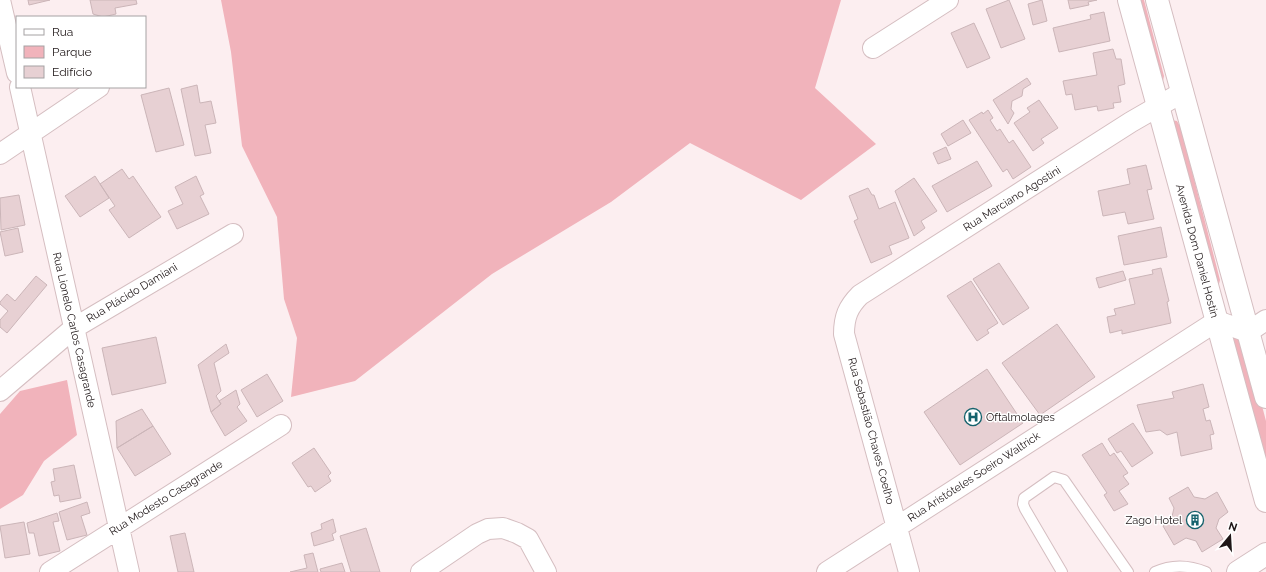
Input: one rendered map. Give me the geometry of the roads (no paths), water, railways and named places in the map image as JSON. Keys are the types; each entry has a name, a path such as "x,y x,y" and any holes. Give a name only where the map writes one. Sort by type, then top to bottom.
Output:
{"street":[{"path":"0,0 16,70"},
{"path":"873,48 948,0"},
{"name":"Avenida Dom Daniel Hostin","path":"1129,0 1266,501"},
{"path":"1157,0 1182,92 1257,326 1266,397"},
{"name":"Rua Lionelo Carlos Casagrande","path":"20,88 129,572"},
{"path":"0,154 98,88"},
{"name":"Rua Marciano Agostini","path":"846,312 860,295 1125,126 1182,92"},
{"name":"Rua Plácido Damiani","path":"0,390 74,328 233,234"},
{"name":"Rua Sebastião Chaves Coelho","path":"846,312 844,334 909,572"},
{"path":"1217,321 1257,326"},
{"name":"Rua Aristóteles Soeiro Waltrick","path":"827,572 1217,321"},
{"name":"Rua Modesto Casagrande","path":"50,572 282,424"},
{"path":"421,572 477,534 488,529 503,528 528,538 546,572"},
{"path":"1238,572 1266,554"}],"lane":[{"path":"1062,572 1025,510 1023,504 1024,498 1054,477 1064,480 1128,572"},
{"path":"1155,572 1183,566 1197,568 1206,572"}],"place":[{"name":"Oftalmolages","path":"973,417"},
{"name":"Zago Hotel","path":"1195,520"}]}
